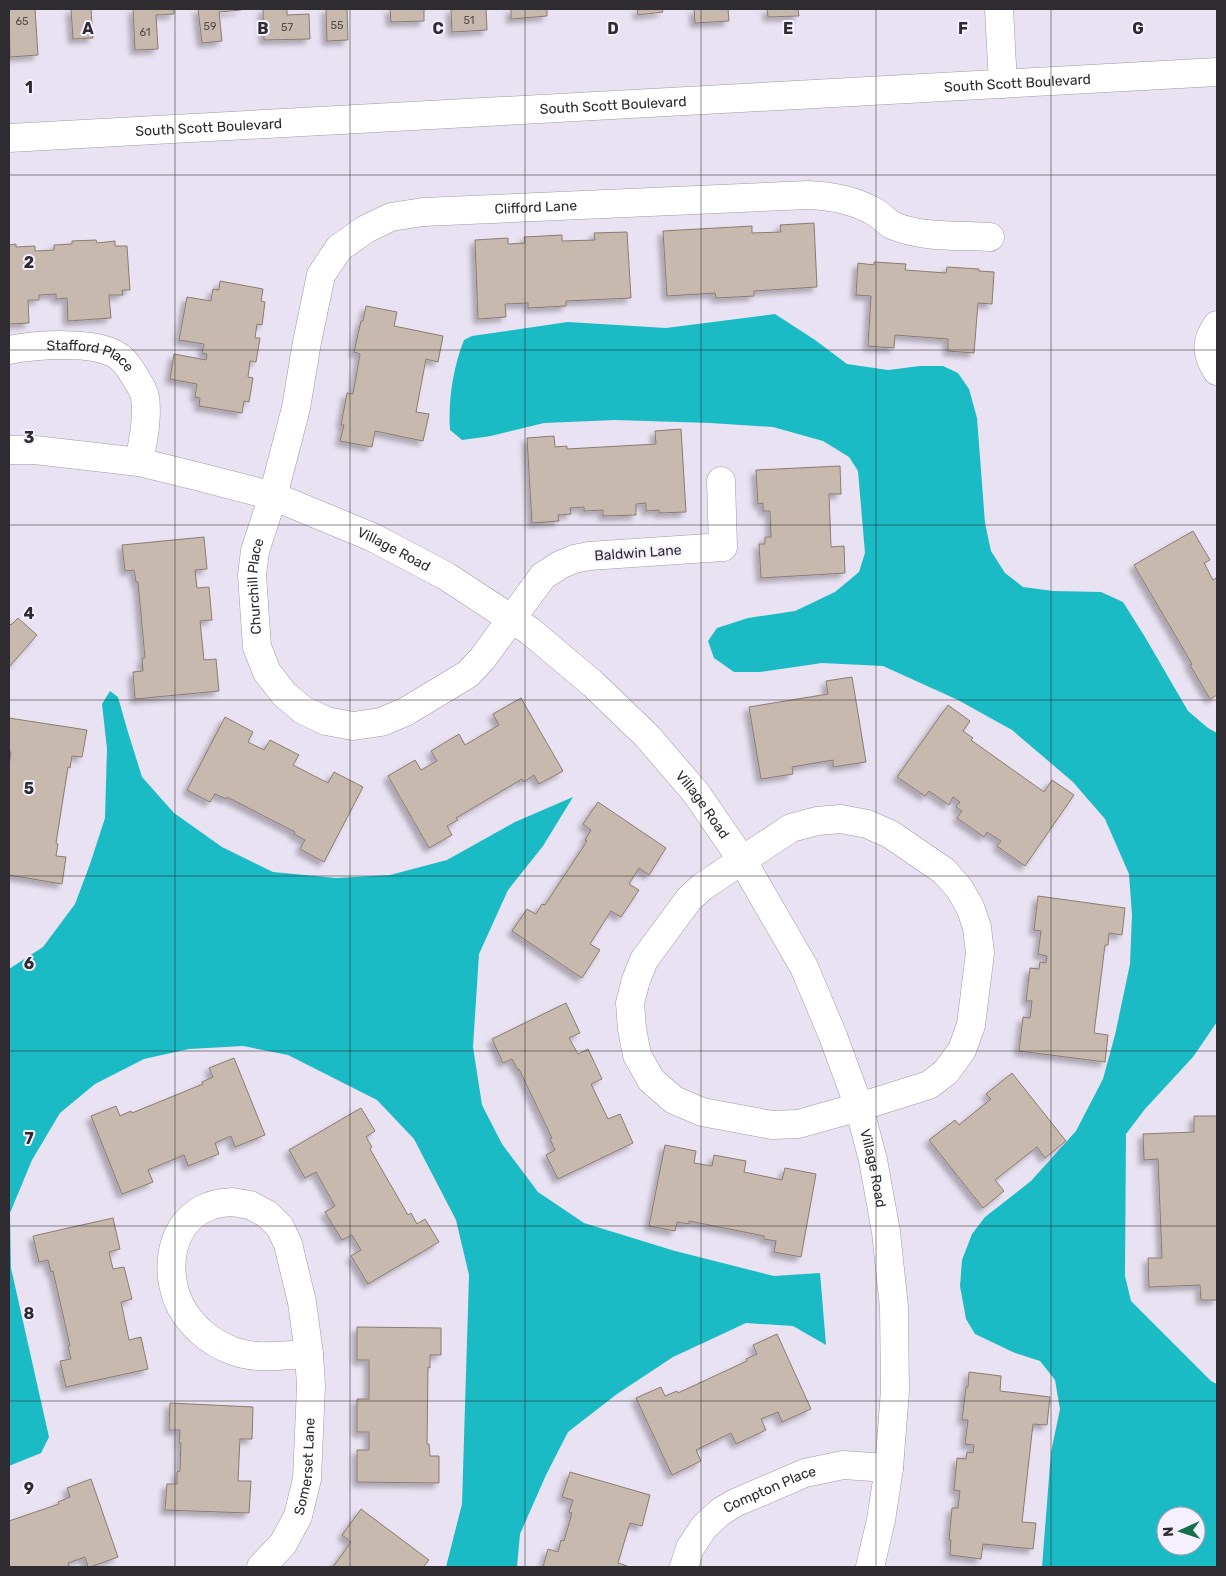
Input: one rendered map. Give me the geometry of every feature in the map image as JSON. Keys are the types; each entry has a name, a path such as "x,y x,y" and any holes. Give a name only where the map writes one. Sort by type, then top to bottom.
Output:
{"street":[{"path":"999,9 1003,84"},
{"name":"South Scott Boulevard","path":"9,138 1217,72"},
{"name":"Clifford Lane","path":"273,496 296,408 321,275 339,248 366,229 391,217 423,212 808,195 829,196 854,203 876,213 892,226 918,233 990,237"},
{"path":"1217,325 1210,335 1208,348 1210,360 1217,371"},
{"name":"Stafford Place","path":"9,350 25,347 77,346 101,348 119,356 133,374 145,395 146,422 139,462"},
{"name":"Village Road","path":"9,450 35,450 139,462 273,496 372,537 446,576 512,618 593,684 647,736 696,793 742,860 804,967 833,1036 858,1107 873,1160 886,1232 894,1307 895,1391 889,1468 881,1520 870,1567"},
{"name":"Baldwin Lane","path":"512,618 542,576 574,559 589,556 723,547 721,481"},
{"name":"Churchill Place","path":"273,496 255,551 252,575 257,647 267,672 284,694 303,710 326,721 353,726 381,722 405,712 468,674 482,659 512,618"},
{"path":"841,819 867,824 890,834 944,871 959,888 970,907 977,927 980,953 971,1025 962,1050 946,1072 929,1085 858,1107 798,1124 772,1125 702,1112 674,1100 651,1080 638,1055 632,1029 630,1003 644,960 689,899 702,887 791,828 817,821 841,819"},
{"name":"Somerset Lane","path":"261,1567 283,1544 298,1516 307,1479 311,1386 309,1354 302,1302 288,1244 280,1228 267,1214 250,1205 232,1202 210,1205 194,1214 181,1228 173,1245 171,1263 173,1284 181,1307 195,1326 211,1340 233,1351 256,1356 309,1354"},
{"name":"Compton Place","path":"684,1567 690,1548 704,1527 720,1512 736,1503 805,1473 843,1465 889,1468"}],"water":[{"path":"775,314 847,364 888,370 920,366 943,366 958,373 969,389 977,418 985,523 991,551 1005,573 1023,587 1053,591 1101,592 1123,602 1188,711 1217,733 1217,1022 1193,1057 1145,1109 1126,1134 1125,1276 1131,1301 1211,1381 1217,1384 1217,1567 1042,1567 1051,1452 1060,1409 1055,1380 1040,1361 1015,1353 975,1334 966,1319 960,1286 962,1260 972,1234 985,1217 1031,1181 1076,1131 1103,1079 1115,1035 1130,964 1132,915 1129,874 1105,819 1073,782 1012,730 958,700 883,666 822,663 760,672 734,672 714,658 708,641 717,628 748,618 795,611 835,592 859,572 865,553 858,471 849,457 823,441 773,427 615,420 544,423 491,436 462,440 450,430 450,407 454,373 464,340 472,336 568,322 666,328"},
{"path":"110,691 118,697 142,777 174,813 222,847 273,872 336,878 390,875 447,860 515,822 573,797 543,846 508,890 479,954 473,1047 482,1105 502,1144 538,1192 584,1223 675,1251 774,1276 820,1273 826,1345 793,1326 746,1323 673,1357 617,1394 568,1432 546,1475 520,1534 517,1567 446,1567 462,1504 469,1275 456,1220 414,1139 377,1100 288,1055 243,1046 189,1049 144,1059 95,1084 60,1113 32,1160 10,1213 11,1268 49,1437 41,1453 9,1466 9,969 43,947 75,904 90,864 105,818 107,749 102,704"}],"building":[{"path":"9,9 35,9 38,55 10,57"},
{"path":"71,9 91,9 93,38 73,39"},
{"path":"133,9 174,9 174,14 156,15 158,49 135,50"},
{"path":"198,9 241,10 219,12 222,41 202,43"},
{"path":"263,9 287,9 287,15 309,14 310,39 264,40"},
{"path":"326,9 347,9 348,40 327,41"},
{"path":"390,9 424,9 424,21 391,22"},
{"path":"451,9 486,9 487,30 452,32"},
{"path":"511,9 547,9 547,16 511,19"},
{"path":"637,9 662,9 663,12 638,15"},
{"path":"694,9 728,9 729,21 695,23"},
{"path":"767,9 798,9 799,16 768,17"},
{"path":"814,223 817,287 754,291 754,296 716,298 715,293 667,296 663,231 752,226 752,233 781,232 780,225"},
{"path":"627,232 631,298 566,301 566,306 528,308 528,303 505,304 506,317 478,319 475,240 508,238 508,244 525,243 524,237 562,235 562,241 595,240 594,233"},
{"path":"96,240 97,243 115,241 115,246 127,246 130,290 122,290 123,295 109,295 111,318 68,321 67,298 56,299 56,294 39,295 39,300 28,300 29,323 9,324 9,245 16,244 16,247 35,246 35,251 54,250 54,245 72,244 72,241"},
{"path":"874,262 906,264 905,270 946,273 947,267 994,272 992,304 978,303 974,353 948,351 948,339 895,335 894,348 868,346 871,296 856,295 858,263 874,265"},
{"path":"220,281 263,289 261,301 265,302 262,325 257,324 255,338 260,338 256,362 250,361 248,377 253,378 249,402 244,401 242,413 199,406 200,398 195,397 197,384 170,379 174,354 206,360 207,354 202,353 204,344 179,340 187,297 211,301 213,289 219,290"},
{"path":"366,306 397,312 394,326 443,336 438,362 426,359 416,412 429,414 423,441 375,431 372,447 340,441 344,425 341,425 347,393 353,394 360,354 354,352"},
{"path":"681,429 686,512 659,513 659,510 646,511 646,503 636,504 636,515 603,516 603,510 584,511 584,507 570,508 571,514 558,515 559,521 532,523 527,438 554,436 555,447 567,446 567,449 656,444 655,431"},
{"path":"840,466 841,494 829,494 831,547 844,546 845,573 761,578 759,544 765,544 765,537 771,537 770,511 763,511 763,503 758,504 756,470"},
{"path":"1193,531 1210,560 1204,563 1213,580 1217,577 1217,695 1210,699 1190,665 1192,664 1134,565"},
{"path":"204,537 207,569 195,570 197,588 209,587 212,620 200,621 204,660 216,659 219,691 135,699 133,672 143,671 142,658 145,658 138,582 136,582 134,570 125,571 122,545"},
{"path":"18,618 37,635 9,667 9,623 11,625"},
{"path":"852,677 866,762 833,767 833,760 792,767 793,774 761,779 749,707 828,694 826,681"},
{"path":"521,698 563,771 539,784 534,775 524,782 522,779 456,818 458,820 447,826 452,835 429,848 388,776 415,760 421,770 437,761 431,751 459,734 465,745 499,725 493,714"},
{"path":"948,705 970,721 963,731 973,738 971,740 1044,792 1052,780 1074,795 1025,866 997,846 1001,841 987,832 984,837 957,818 962,811 956,807 960,802 953,797 949,805 929,791 925,796 897,777"},
{"path":"225,717 253,732 248,742 264,750 270,740 299,755 293,765 328,783 334,772 363,787 324,862 300,849 305,840 294,834 295,832 227,797 226,799 215,794 210,802 187,790"},
{"path":"9,718 87,730 82,757 72,756 70,768 68,767 56,843 58,844 56,856 66,857 62,884 9,875 9,766 11,752 9,751"},
{"path":"598,802 666,848 649,875 639,868 629,884 639,890 621,917 611,911 590,944 600,950 582,978 512,931 527,909 536,914 542,904 545,905 587,841 585,840 591,830 583,824"},
{"path":"1038,896 1125,908 1122,935 1109,933 1108,945 1105,945 1094,1033 1108,1035 1105,1062 1019,1051 1023,1017 1030,1018 1032,1001 1026,1001 1030,968 1039,969 1040,962 1046,963 1047,956 1038,954 1041,931 1034,930"},
{"path":"566,1003 580,1033 569,1038 578,1054 588,1049 602,1079 591,1084 608,1119 620,1114 633,1143 558,1179 546,1155 555,1150 550,1139 552,1138 519,1069 512,1059 503,1063 492,1039"},
{"path":"234,1058 265,1135 235,1147 231,1136 215,1143 219,1154 188,1166 184,1155 148,1170 153,1182 122,1194 91,1116 116,1106 120,1116 131,1111 132,1113 203,1084 202,1082 213,1077 209,1068"},
{"path":"1012,1073 1066,1141 1045,1158 1037,1147 995,1180 1004,1191 983,1208 929,1140 955,1120 959,1125 991,1099 986,1094"},
{"path":"361,1108 375,1131 366,1137 372,1147 370,1149 408,1215 411,1213 417,1224 425,1219 439,1242 368,1284 351,1256 361,1250 352,1235 342,1240 325,1212 335,1206 316,1172 305,1178 289,1150"},
{"path":"1194,1116 1217,1116 1217,1300 1201,1300 1200,1285 1149,1287 1148,1258 1162,1258 1158,1159 1144,1160 1143,1134 1194,1132"},
{"path":"665,1145 696,1151 694,1163 712,1166 714,1155 746,1161 744,1172 782,1180 785,1168 816,1174 801,1257 774,1252 776,1241 764,1239 764,1236 689,1221 689,1224 677,1222 675,1231 649,1226"},
{"path":"113,1218 120,1249 109,1252 113,1269 124,1267 132,1299 121,1302 129,1340 141,1337 148,1369 66,1387 60,1361 71,1359 68,1346 70,1346 53,1271 51,1272 48,1260 39,1262 33,1236"},
{"path":"357,1327 441,1328 441,1355 430,1355 430,1368 428,1367 427,1444 429,1444 430,1456 439,1456 439,1483 357,1482 357,1450 369,1450 369,1432 357,1432 357,1399 369,1399 369,1360 357,1360"},
{"path":"777,1334 811,1409 782,1422 778,1412 761,1419 766,1430 736,1444 731,1433 696,1450 701,1461 672,1475 636,1398 661,1387 665,1396 677,1391 678,1393 747,1361 746,1359 757,1354 753,1345"},
{"path":"969,1372 1001,1376 1000,1391 1050,1397 1047,1425 1033,1424 1022,1522 1036,1523 1033,1549 983,1544 981,1559 950,1555 951,1540 949,1540 952,1508 958,1508 960,1491 954,1490 957,1458 966,1459 967,1452 973,1453 974,1445 965,1444 968,1420 962,1420"},
{"path":"170,1403 253,1407 252,1439 240,1439 238,1481 251,1481 249,1513 165,1510 167,1484 177,1484 177,1472 180,1471 180,1430 169,1430"},
{"path":"570,1472 650,1495 642,1526 630,1523 618,1563 630,1567 543,1567 548,1549 558,1552 561,1540 564,1541 572,1513 569,1512 573,1500 562,1497"},
{"path":"91,1479 118,1557 90,1567 88,1567 85,1557 68,1563 69,1567 9,1567 9,1521 59,1504 58,1502 70,1497 67,1488"},
{"path":"361,1509 429,1560 423,1567 333,1567 351,1542 342,1535"}]}
